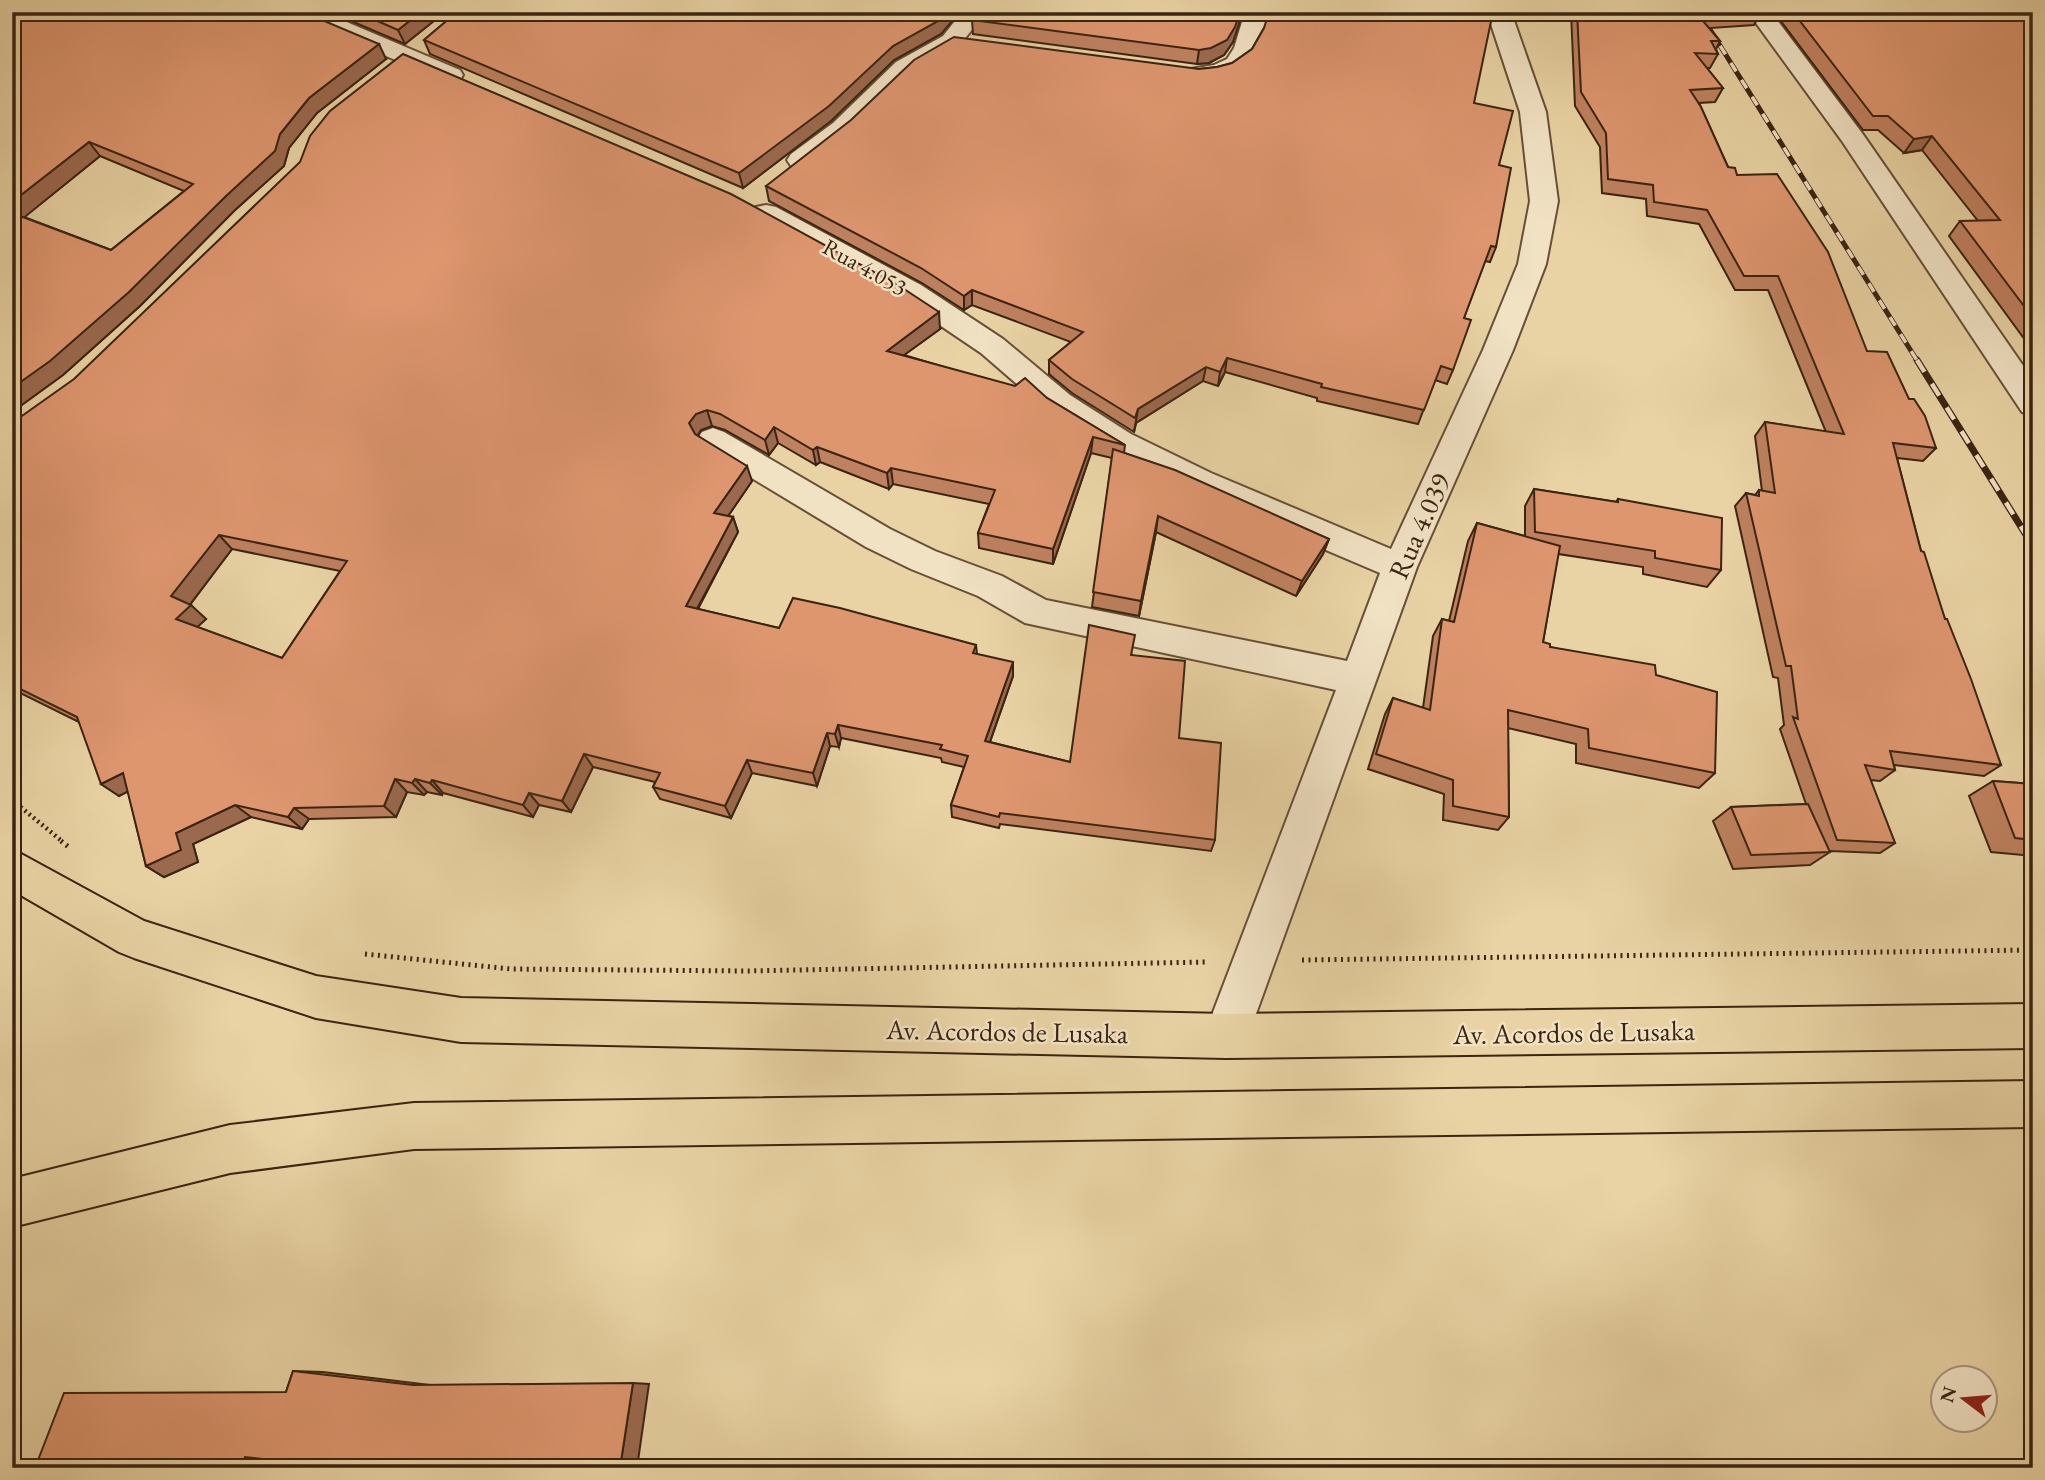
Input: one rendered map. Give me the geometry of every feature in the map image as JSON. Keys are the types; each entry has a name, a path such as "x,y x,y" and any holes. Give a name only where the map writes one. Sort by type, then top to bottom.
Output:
{"main road":[{"name":"Av. Acordos de Lusaka","path":"12,868 134,938 316,998 461,1020 1226,1035 2033,1026"},
{"path":"12,1203 230,1149 414,1126 2033,1104"}],"street":[{"path":"303,12 471,84"},
{"path":"951,41 975,12"},
{"path":"1183,72 1215,74 1228,71 1241,61 1257,12"},
{"name":"Rua 4.039","path":"1226,1035 1400,567 1508,326 1532,264 1544,201 1533,112 1499,12"},
{"path":"1759,12 1853,138 2033,404"},
{"path":"951,41 979,45"},
{"name":"Rua 4.053","path":"951,41 905,68 842,128 764,188 992,346 1059,402 1120,442 1199,482 1400,567"},
{"path":"713,440 878,538 923,560 990,586 1038,613 1358,679"}],"path":[{"path":"12,800 70,849 82,855"},
{"path":"362,954 512,969 718,971 2033,950"}],"building":[{"path":"30,12 303,12 379,44 309,98 280,134 275,151 129,292 50,361 12,388 12,213 111,250 193,184 89,142 12,202 12,25"},
{"path":"357,12 421,12 398,30"},
{"path":"457,12 947,12 940,20 893,46 829,106 739,173 424,40"},
{"path":"978,12 1240,12 1227,40 1211,48 1199,50 972,20"},
{"path":"1269,12 1493,12 1474,103 1513,111 1499,165 1511,168 1496,247 1491,246 1464,318 1471,320 1453,370 1441,366 1424,410 1321,387 1322,384 1227,358 1220,372 1206,367 1138,409 1135,418 1072,379 1049,360 1083,332 972,290 964,296 921,268 766,186 851,120 914,60 954,37 1199,69 1232,63 1252,49 1264,28"},
{"path":"1577,12 1744,12 1698,15 1720,41 1711,41 1718,54 1695,53 1723,88 1690,90 1701,107 1728,167 1735,168 1737,175 1777,174 1828,252 1867,351 1887,352 1909,399 1914,399 1925,416 1936,448 1893,443 1921,551 1924,552 1945,619 1971,679 2001,765 1890,751 1895,770 1865,765 1895,843 1837,840 1793,717 1798,719 1791,666 1786,666 1746,493 1759,496 1759,490 1775,493 1765,422 1844,434 1778,276 1744,276 1707,210 1654,202 1653,185 1608,179 1606,133 1581,92"},
{"path":"1793,12 2033,12 2033,318 1960,221 2000,220 1932,136 1914,139 1888,116 1873,116"},
{"path":"403,54 731,194 898,285 939,312 887,351 1015,386 1025,378 1047,398 1125,445 1093,437 1053,549 978,533 995,490 891,468 887,473 817,447 813,450 774,427 765,440 720,414 707,410 696,414 689,423 695,434 747,466 714,513 733,517 686,606 779,628 793,598 976,645 973,653 1013,662 985,741 1070,762 1089,625 1135,635 1131,655 1185,661 1179,738 1221,743 1215,840 1000,813 999,817 951,805 968,756 940,749 942,745 838,725 835,734 827,733 813,773 747,760 725,806 653,787 660,773 584,754 562,801 529,793 523,805 432,780 430,783 415,779 412,783 395,779 384,806 294,808 288,817 235,805 176,833 181,850 146,866 123,773 101,784 77,717 12,685 12,423 74,379 300,162 310,136 330,111","holes":["219,535 347,561 282,658 176,619 191,605 171,596"]},
{"path":"1113,449 1175,470 1329,539 1302,581 1158,516 1141,601 1093,592"},
{"path":"1534,489 1618,502 1618,499 1722,518 1721,570 1655,558 1655,551 1535,532"},
{"path":"1477,523 1560,546 1543,642 1550,644 1550,647 1655,665 1656,675 1717,692 1715,773 1589,748 1588,729 1508,710 1509,817 1453,806 1453,780 1376,754 1393,698 1430,710 1442,619 1454,622"},
{"path":"1993,781 2033,784 2033,840 2015,838"},
{"path":"1808,804 1830,852 1751,855 1731,807"},
{"path":"293,1371 413,1385 633,1383 620,1468 329,1468 245,1457 242,1468 35,1468 64,1393 286,1392"}],"railway":[{"path":"1699,12 1918,362"},
{"path":"1917,360 2033,546"}]}
